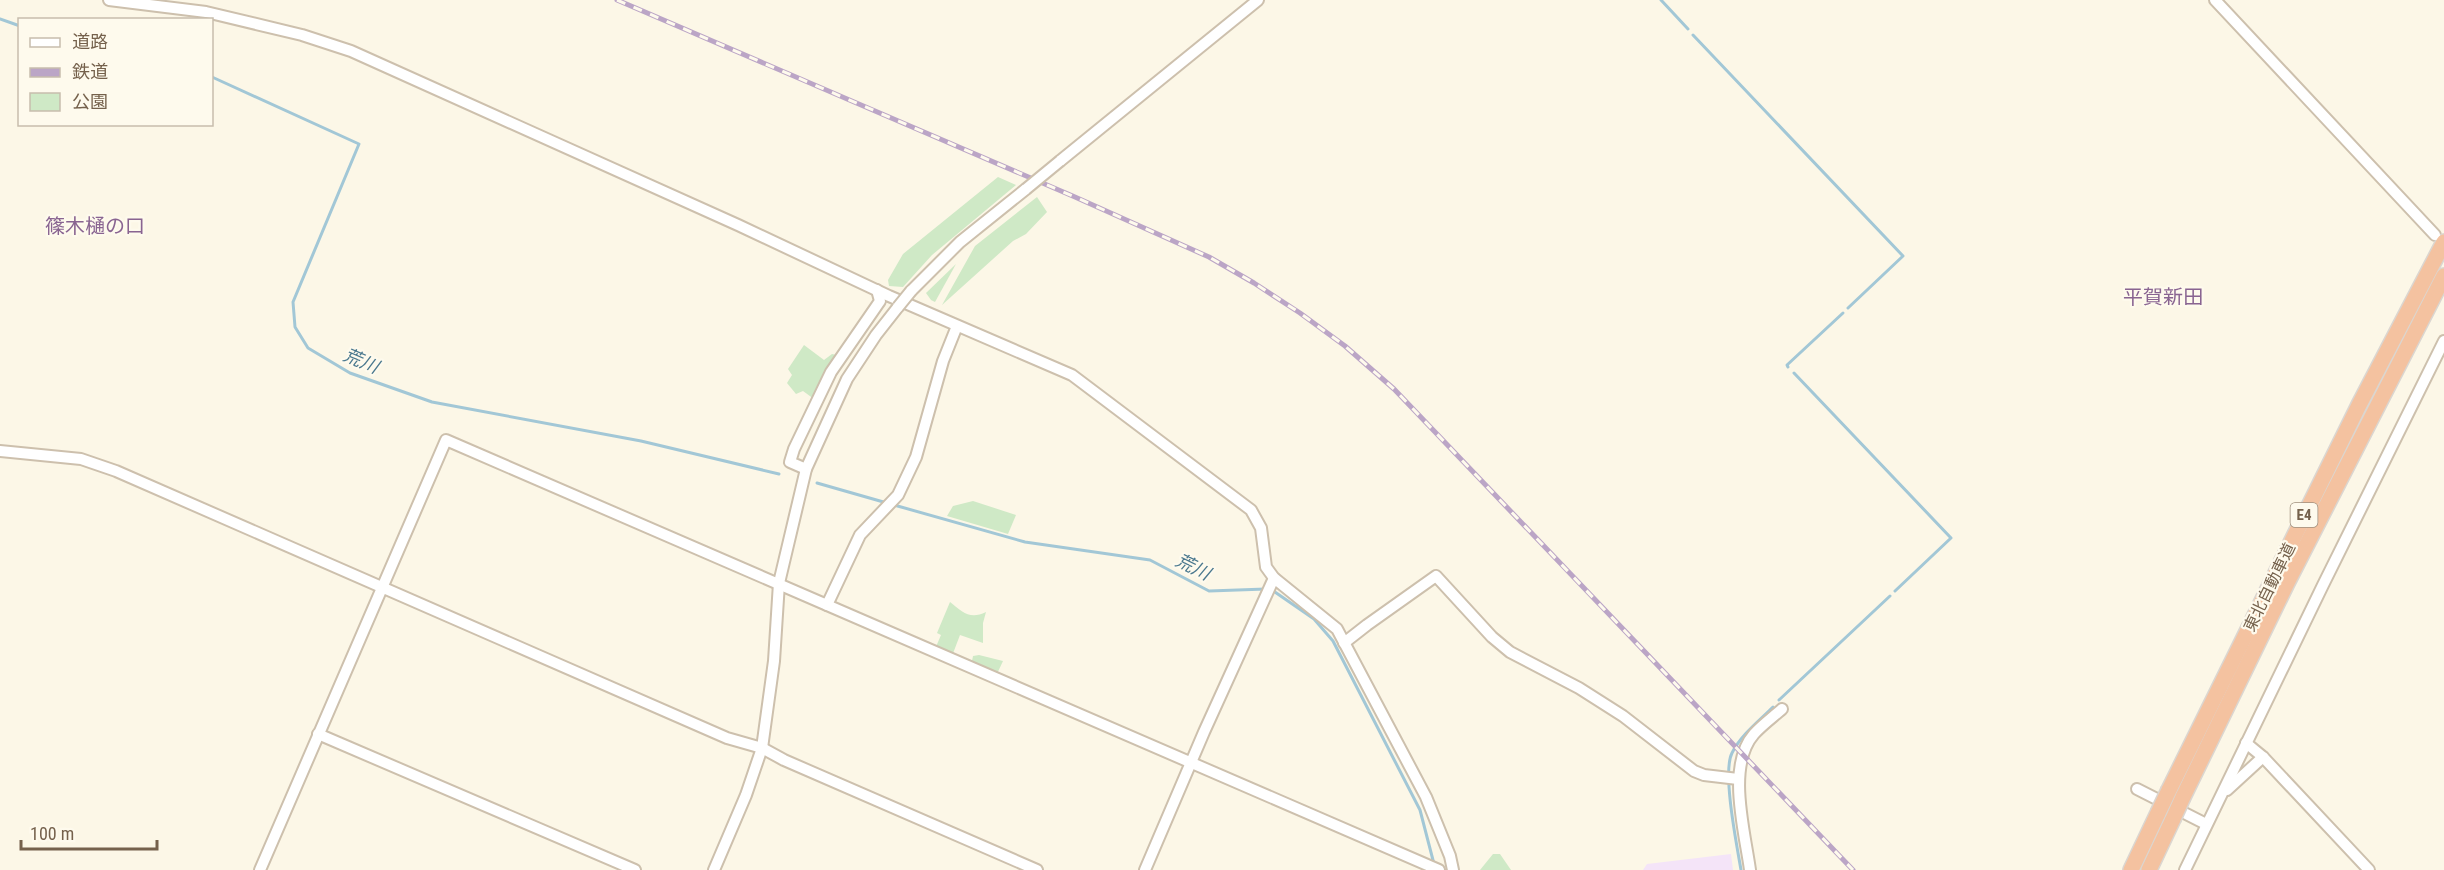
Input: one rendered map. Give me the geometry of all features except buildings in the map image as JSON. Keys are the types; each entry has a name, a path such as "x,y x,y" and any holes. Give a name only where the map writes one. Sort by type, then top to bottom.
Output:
{"highway":[{"name":"東北自動車道","path":"2131,870 2440,238"},
{"name":"東北自動車道","path":"2149,870 2293,572 2444,276"}],"street":[{"path":"109,0 206,12 302,35 351,51 877,290 933,313 957,326 1072,375 1251,510 1262,528 1270,584 1190,762 1145,870"},
{"path":"714,870 746,795 762,748 773,670 779,583 806,470 847,379 876,334 911,291 960,242 1258,0"},
{"path":"2215,0 2440,238"},
{"path":"806,470 790,462 794,449 831,372 880,301 877,290"},
{"path":"827,605 860,535 892,502 916,457 944,361 957,326"},
{"path":"2185,870 2444,341"},
{"path":"260,870 446,440 1436,869"},
{"path":"0,451 81,459 116,471 727,738 762,748 784,760 1037,870"},
{"path":"1344,643 1436,576 1492,637 1510,651 1579,688 1623,716 1694,771 1737,779"},
{"path":"1270,584 1337,629 1426,797 1450,856 1453,870"},
{"path":"1750,870 1737,779 1746,748 1753,735 1782,709"},
{"path":"318,734 635,870"},
{"path":"2246,743 2264,757 2369,870"},
{"path":"2224,792 2264,757"},
{"path":"2137,789 2206,824"}],"shaded area":[{"path":"1731,854 1733,870 1643,870 1647,864"}],"green space":[{"path":"998,177 1016,185 932,255 903,287 889,286 888,280 903,254"},
{"path":"1037,197 1047,212 1026,234 1013,241 942,305 975,246"},
{"path":"956,264 935,302 931,300 926,293"},
{"path":"804,345 824,360 832,354 837,355 814,399 803,391 796,394 787,383 792,375 788,369"},
{"path":"973,501 1016,515 1008,534 947,516 953,506"},
{"path":"950,602 962,612 971,615 986,612 983,623 983,643 960,635 952,656 935,649 941,635 937,633"},
{"path":"979,655 1003,661 996,676 971,666 973,656"},
{"path":"1493,854 1500,854 1511,870 1480,870"}],"waterway":[{"path":"1661,0 1688,29"},
{"name":"荒川","path":"0,19 18,25"},
{"path":"1693,35 1903,256 1848,308"},
{"name":"荒川","path":"213,77 359,144 293,302 295,327 308,348 350,373 432,402 641,441 779,474"},
{"path":"1788,367 1787,365 1843,313"},
{"path":"1794,373 1951,538 1895,591"},
{"name":"荒川","path":"817,483 887,503"},
{"name":"荒川","path":"894,505 1025,542 1150,560 1209,591 1266,589"},
{"name":"荒川","path":"1272,590 1314,619 1333,641 1420,810 1434,864"},
{"path":"1779,700 1890,596"},
{"path":"1741,870 1731,810 1729,762 1740,740 1773,707"}],"railway":[{"path":"617,0 1209,257 1300,313 1345,346 1394,389 1853,870"}],"district":[{"name":"篠木樋の口","path":"95,226"},
{"name":"平賀新田","path":"2163,297"}]}
